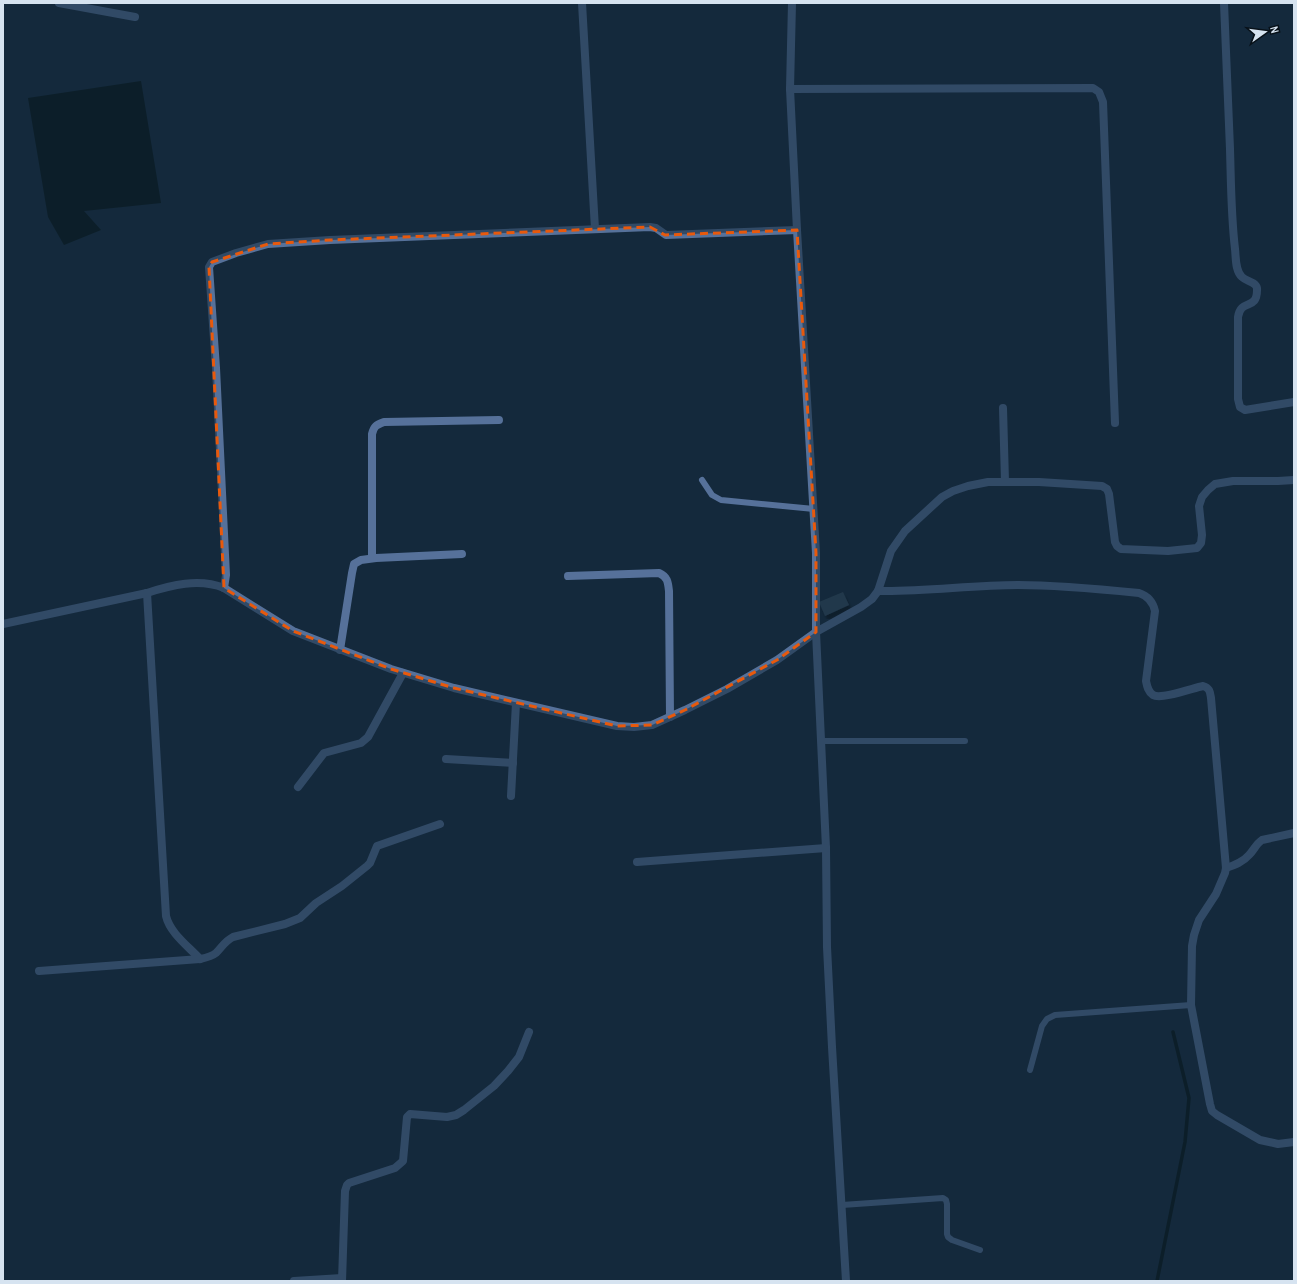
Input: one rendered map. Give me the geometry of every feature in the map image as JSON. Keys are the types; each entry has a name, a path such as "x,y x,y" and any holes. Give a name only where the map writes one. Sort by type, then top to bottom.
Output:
{"street":[{"path":"59,3 135,17"},
{"path":"582,3 596,229"},
{"path":"792,3 790,89 814,509 816,553 816,632 826,848 828,955 846,1281"},
{"path":"1224,3 1231,218 1239,274 1255,284 1257,290 1255,302 1242,307 1239,310 1238,399 1240,406 1245,410 1294,402"},
{"path":"790,89 1093,88 1099,92 1103,102 1115,423"},
{"path":"224,588 226,575 216,368 208,267 212,262 236,253 268,244 330,240 654,227 666,235 797,230"},
{"path":"1003,408 1005,482"},
{"path":"372,558 372,434 377,424 384,422 499,420"},
{"path":"3,624 147,593 168,586 204,583 224,588 293,631 340,650 403,672 454,688 618,726 634,727 652,725 727,689 777,660 816,632 861,607 872,599 878,591 891,551 901,536 942,497 954,491 968,486 988,482 1039,482 1102,486 1107,489 1109,494 1115,542 1117,546 1121,549 1168,551 1197,548 1202,544 1200,506 1202,497 1214,484 1233,481 1294,480"},
{"path":"340,650 354,564 361,560 372,558 462,554"},
{"path":"568,576 660,573 668,580 670,717"},
{"path":"878,591 909,592 981,585 1018,585 1057,586 1139,593 1146,595 1155,611 1146,681 1148,689 1155,696 1164,696 1203,686 1210,690 1226,868 1216,894 1199,920 1194,935 1191,1005 1210,1104 1212,1111 1216,1115 1260,1140 1278,1144 1294,1142"},
{"path":"147,593 166,916 168,923 173,930 200,959"},
{"path":"298,787 324,753 357,745 368,737 403,672"},
{"path":"511,796 516,703"},
{"path":"446,759 513,763"},
{"path":"39,972 210,957 216,954 228,939 285,924 300,918 316,903 342,886 367,866 370,863 377,846 440,824"},
{"path":"1226,868 1244,861 1262,840 1294,833"},
{"path":"637,862 826,848"},
{"path":"294,1281 342,1280 347,1185 400,1165 403,1161 406,1117 410,1114 447,1117 456,1115 494,1086 519,1057 529,1032"}],"lane":[{"path":"702,480 712,494 721,500 814,509"},
{"path":"821,741 965,741"},
{"path":"1030,1070 1042,1026 1047,1019 1055,1015 1191,1005"},
{"path":"842,1205 943,1198 948,1204 948,1238 980,1250"}],"highlighted area":[{"path":"650,227 665,235 797,230 816,553 816,632 777,660 685,710 652,725 617,726 454,688 391,669 293,631 224,588 209,267 212,262 268,244 330,240"}],"shaded area":[{"path":"141,81 161,203 84,211 101,230 64,245 48,217 28,98"}],"building":[{"path":"843,592 849,605 825,616 819,602"}],"waterway":[{"path":"1157,1281 1185,1142 1189,1098 1173,1032"}]}
